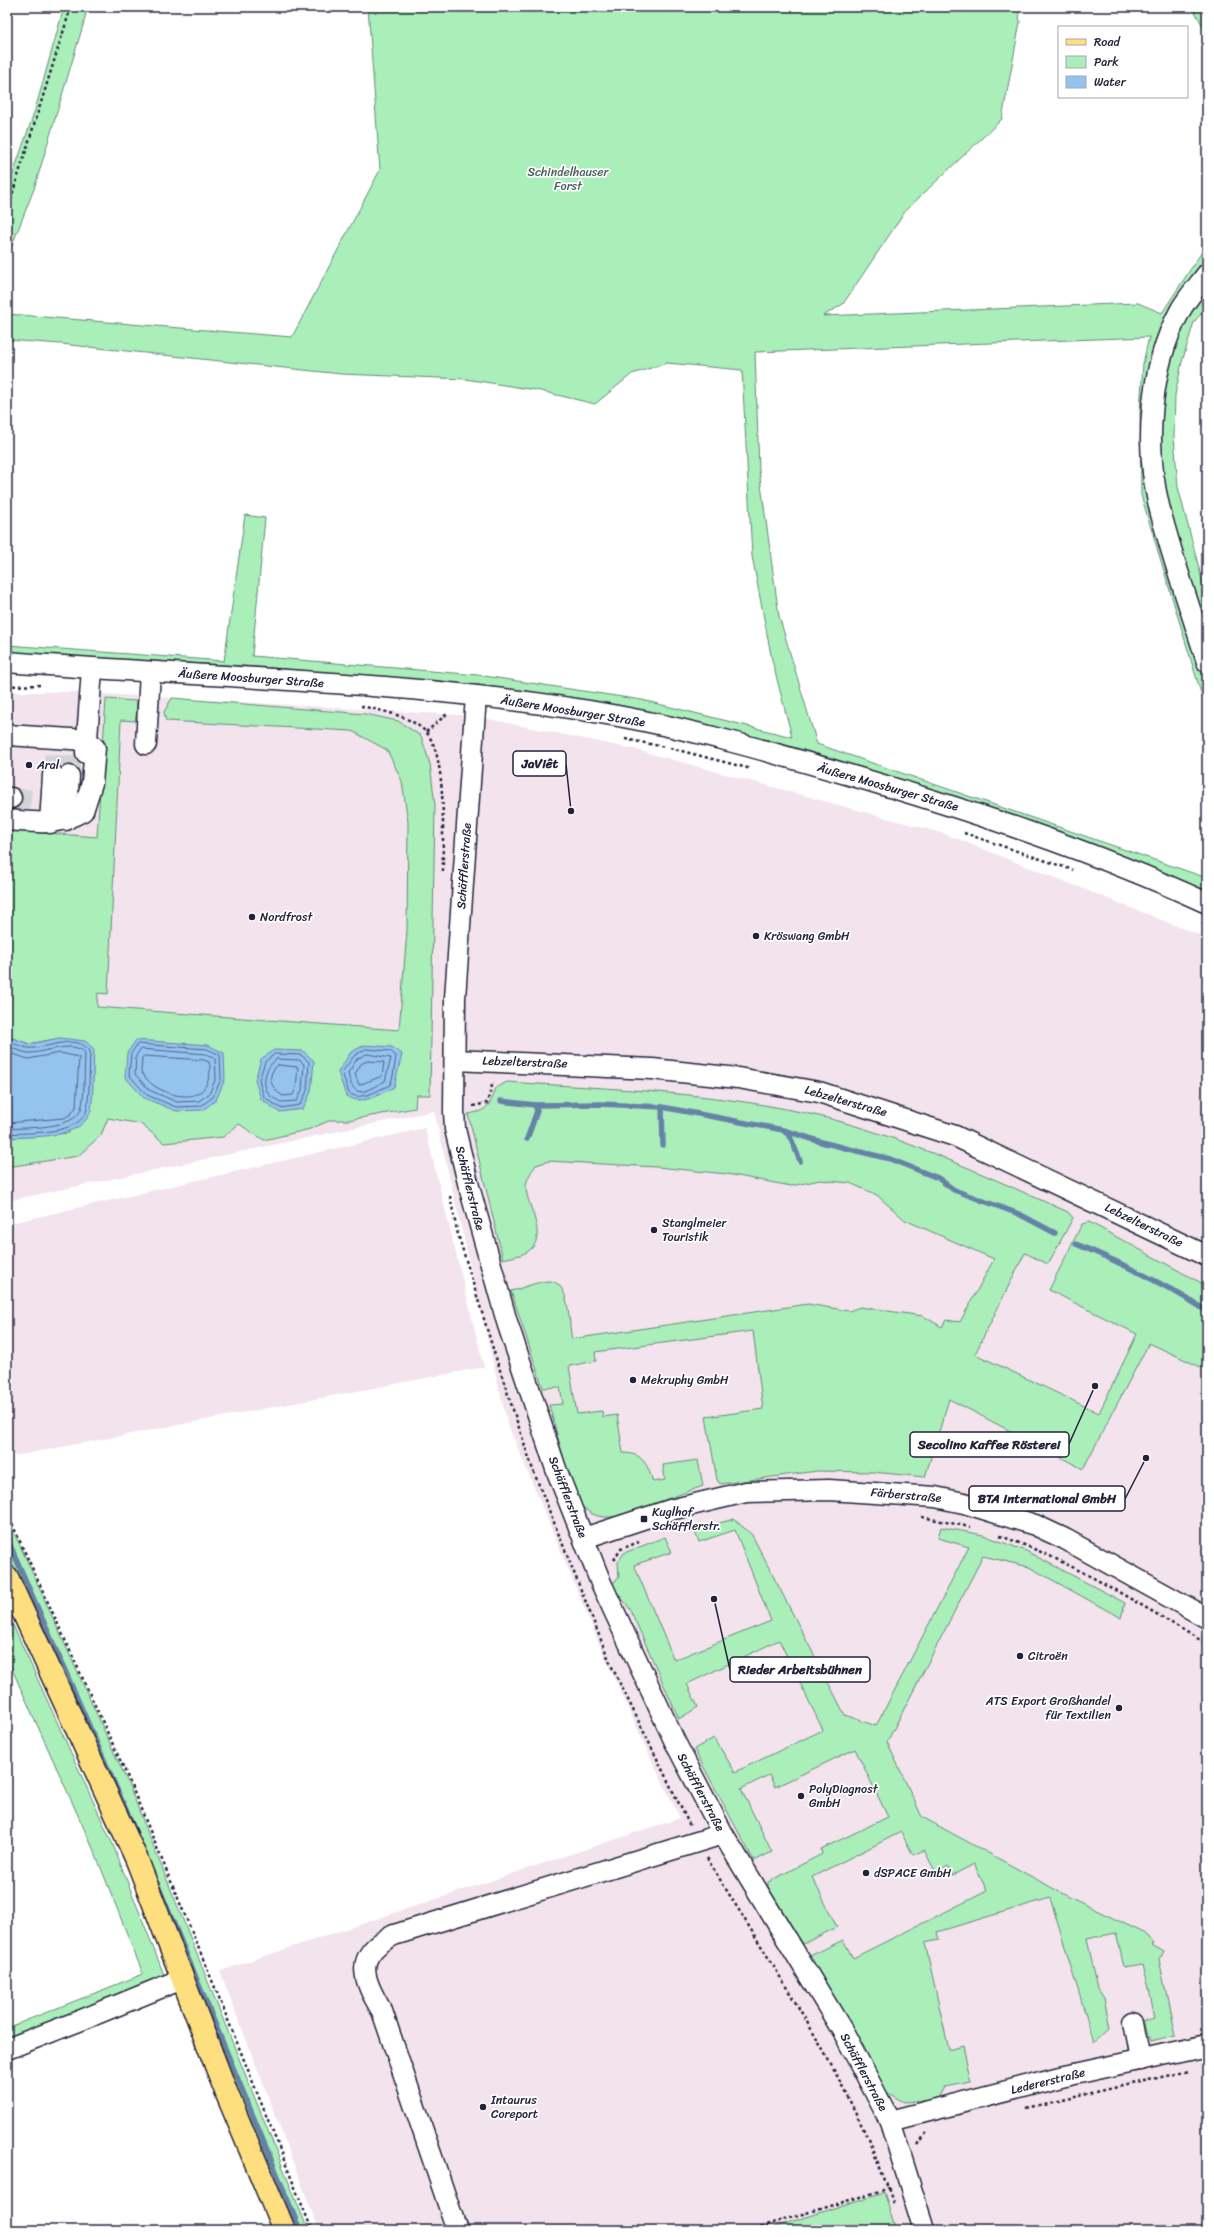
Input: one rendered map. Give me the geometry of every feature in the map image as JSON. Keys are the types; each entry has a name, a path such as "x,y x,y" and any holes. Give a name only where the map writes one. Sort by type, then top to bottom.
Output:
{"main road":[{"path":"7,1577 137,1860 182,1979 269,2198 284,2230"},
{"path":"269,2198 278,2230"}],"street":[{"path":"1207,274 1180,310 1160,357 1153,408 1152,456 1159,505 1207,662"},
{"name":"Äußere Moosburger Straße","path":"7,662 92,669 232,675 476,696 618,716 759,749 991,818 1172,887 1207,903"},
{"path":"71,746 92,669"},
{"path":"146,744 150,672"},
{"name":"Schäfflerstraße","path":"476,696 456,998 455,1129 468,1183 507,1322 556,1469 601,1583 672,1735 723,1834 845,2035 890,2121 924,2230"},
{"path":"7,735 71,746 95,748 92,783 67,818"},
{"path":"69,776 67,818 47,801 69,776"},
{"path":"7,820 67,818"},
{"name":"Lebzelterstraße","path":"455,1060 652,1069 738,1078 819,1092 955,1136 1207,1256"},
{"name":"Färberstraße","path":"584,1538 670,1510 746,1492 829,1490 935,1497 964,1503 1035,1525 1065,1539 1207,1618"},
{"path":"456,2230 382,2011 369,1989 364,1968 367,1956 374,1948 394,1935 723,1834"},
{"path":"7,2048 84,2020 182,1979"},
{"path":"1134,2022 1141,2060"},
{"name":"Ledererstraße","path":"890,2121 1061,2077 1207,2045"}],"path":[{"path":"7,211 71,7"},
{"path":"426,732 448,713 474,716"},
{"path":"624,739 754,770"},
{"path":"960,831 1076,872"},
{"path":"1195,920 1207,925"},
{"path":"454,1107 467,1107 487,1103 493,1082 498,1079"},
{"path":"7,1512 126,1773 216,1990 312,2230"},
{"path":"917,1516 974,1528"},
{"path":"994,1534 1038,1552 1091,1578 1207,1644"},
{"path":"581,1592 601,1583 614,1573 614,1558 617,1552 621,1549 641,1542"},
{"path":"1021,2109 1192,2070"},
{"path":"918,2149 921,2138 928,2131"},
{"path":"749,2230 888,2188"}],"shaded area":[{"path":"7,692 71,692 474,716 633,749 945,834 1207,938 1207,2230 319,2230 220,1971 680,1818 605,1658 507,1422 434,1111 7,1201"},
{"path":"425,1128 484,1367 14,1456 7,1438 7,1224"}],"green space":[{"path":"64,7 87,7 84,22 34,189 7,258 7,191 35,110"},
{"name":"Schindelhauser Forst","path":"368,7 1018,7 1020,22 1002,119 906,210 843,304 823,316 1138,303 1162,313 1207,244 1207,307 1194,322 1182,362 1175,395 1174,436 1178,487 1207,599 1207,649 1172,523 1161,459 1159,427 1161,394 1165,371 1176,332 1160,329 1151,364 1150,494 1207,684 1207,713 1141,495 1140,412 1143,363 1149,337 755,352 759,470 779,616 817,744 1207,878 1207,895 636,713 449,682 245,666 7,653 7,645 224,661 245,515 265,518 252,656 478,675 642,700 792,737 772,660 752,556 742,370 667,363 632,374 595,404 536,390 465,379 341,374 61,344 7,340 7,314 292,337 380,170"},
{"path":"1192,7 1207,7 1207,33"},
{"path":"172,698 365,714 398,721 421,736 430,764 435,805 430,1095 416,1095 415,1108 349,1120 331,1120 310,1129 264,1140 239,1124 223,1137 164,1143 141,1124 108,1118 101,1135 78,1156 7,1167 7,1138 69,1133 60,1038 29,1044 7,1036 7,830 97,837 106,699 136,701 137,711 135,721 121,720 108,994 98,993 97,1007 399,1030 407,931 408,822 402,781 387,750 352,731 166,721 164,712"},
{"path":"507,1082 666,1093 745,1102 823,1117 855,1126 947,1159 1068,1212 1073,1218 1048,1264 1025,1253 975,1354 1099,1413 1137,1334 1049,1290 1082,1224 1089,1222 1207,1286 1207,1370 1149,1343 1083,1469 949,1399 925,1477 872,1472 817,1471 720,1484 717,1480 706,1417 763,1409 753,1331 595,1352 596,1361 569,1366 577,1414 602,1411 603,1417 617,1415 623,1453 640,1457 649,1470 653,1482 665,1480 663,1465 698,1460 703,1486 620,1516 597,1516 585,1509 580,1502 569,1477 549,1405 563,1404 560,1387 543,1388 511,1291 548,1281 561,1287 567,1304 572,1339 808,1304 849,1311 860,1307 923,1316 942,1327 946,1320 960,1322 994,1259 905,1220 877,1195 850,1183 820,1180 791,1186 727,1174 657,1167 549,1161 536,1165 529,1176 526,1185 527,1196 536,1222 537,1239 534,1246 525,1253 503,1259 468,1114 480,1111 487,1107 496,1088"},
{"path":"7,1517 128,1783 308,2230 293,2230 63,1681 7,1555"},
{"path":"734,1519 752,1535 845,1715 876,1726 969,1547 938,1538 941,1527 983,1535 1026,1551 1125,1603 1121,1618 1029,1567 983,1556 887,1742 922,1817 1067,1896 1148,1935 1153,1942 1151,1944 1163,1951 1159,1959 1175,2035 1151,2041 1145,2020 1155,2017 1143,1964 1124,1967 1116,1933 1087,1939 1098,1989 1104,1998 1110,2027 1094,2042 1050,1898 937,1932 939,1940 925,1943 949,2050 963,2046 971,2082 944,2087 937,2100 904,2102 886,2092 810,1956 843,1940 853,1958 987,1891 974,1864 953,1875 948,1866 936,1873 924,1850 913,1855 901,1832 812,1877 837,1927 803,1944 768,1887 768,1882 822,1854 821,1849 888,1817 855,1749 775,1787 769,1775 741,1789 772,1852 754,1861 694,1749 714,1738 735,1772 823,1730 779,1640 687,1684 698,1707 679,1719 630,1609 611,1584 619,1578 618,1562 624,1553 665,1537 672,1552 634,1565 674,1660 771,1621 735,1530 699,1542 694,1530"},
{"path":"7,1612 113,1845 168,1985 7,2049 7,2028 143,1974 95,1853 7,1658"},
{"path":"884,2192 896,2230 765,2230"}],"water":[{"path":"7,1036 29,1044 60,1038 85,1041 94,1049 91,1108 90,1113 84,1122 76,1128 54,1135 7,1138"},
{"path":"136,1040 208,1045 224,1053 225,1079 216,1100 203,1110 176,1111 144,1098 125,1077 127,1053"},
{"path":"365,1045 392,1047 402,1054 394,1087 364,1100 352,1099 346,1096 338,1072 351,1052"},
{"path":"274,1050 303,1051 314,1061 311,1092 303,1109 279,1112 261,1099 255,1080 261,1059"}],"waterway":[{"path":"501,1101 535,1105 600,1104 662,1107 783,1130 825,1143 890,1159 938,1178 954,1190 1019,1214 1055,1233"},
{"path":"527,1139 537,1111 535,1105"},
{"path":"662,1107 663,1145"},
{"path":"785,1132 790,1136 800,1161"},
{"path":"1076,1244 1143,1274 1207,1311"},
{"path":"7,1538 136,1833"},
{"path":"157,1883 300,2230"}],"tunnel":[{"path":"53,775 55,752"},
{"path":"69,776 71,753"},
{"path":"11,798 42,801"}],"place":[{"name":"Aral","path":"29,765"},
{"name":"JaViêt","path":"571,811"},
{"name":"Nordfrost","path":"252,917"},
{"name":"Kröswang GmbH","path":"756,936"},
{"name":"Stanglmeier Touristik","path":"654,1230"},
{"name":"Mekruphy GmbH","path":"633,1380"},
{"name":"Secolino Kaffee Rösterei","path":"1095,1386"},
{"name":"BTA International GmbH","path":"1146,1458"},
{"name":"Kuglhof Schäfflerstr.","path":"644,1519"},
{"name":"Rieder Arbeitsbühnen","path":"714,1599"},
{"name":"Citroën","path":"1020,1656"},
{"name":"ATS Export Großhandel für Textilien","path":"1119,1708"},
{"name":"PolyDiagnost GmbH","path":"801,1796"},
{"name":"dSPACE GmbH","path":"866,1873"},
{"name":"Intaurus Coreport","path":"483,2107"}]}
